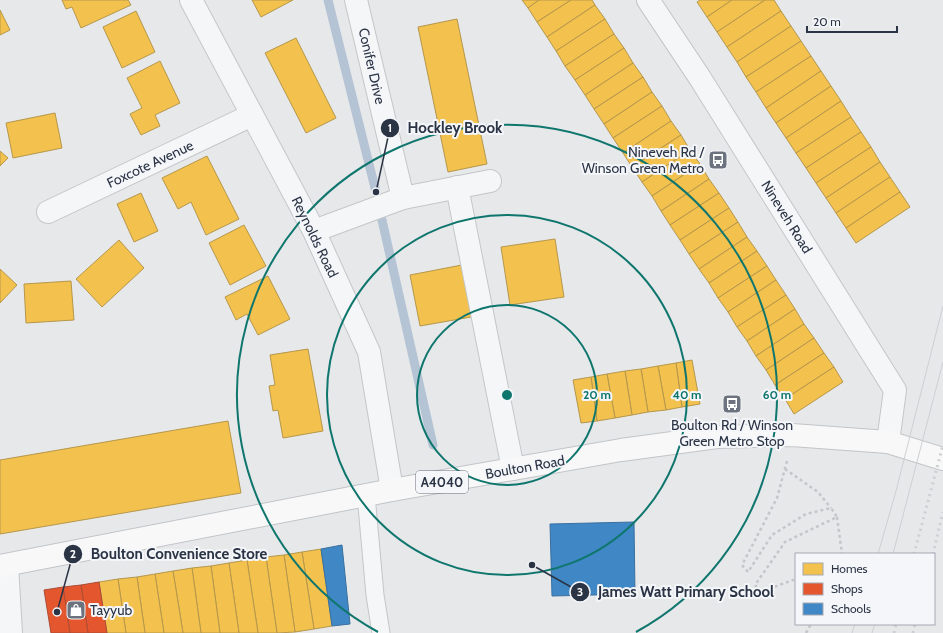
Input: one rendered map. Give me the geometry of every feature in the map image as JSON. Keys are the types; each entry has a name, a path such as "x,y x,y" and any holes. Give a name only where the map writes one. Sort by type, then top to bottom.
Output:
{"main road":[{"name":"Boulton Road","path":"4,565 392,490 621,450 717,437 792,435 888,442"},
{"name":"A4040","path":"888,442 943,459"}],"street":[{"name":"Reynolds Road","path":"191,0 314,232 369,352 392,490"},
{"name":"Nineveh Road","path":"648,0 704,84 895,390 888,442"},
{"name":"Conifer Drive","path":"362,2 403,198"},
{"name":"Foxcote Avenue","path":"48,212 252,115"},
{"path":"314,232 403,198 490,181"},
{"path":"457,187 512,469"},
{"path":"4,565 12,633"}],"lane":[{"path":"366,495 375,595 381,633"}],"path":[{"path":"792,435 786,469 777,498 742,565 748,572 772,534 806,514 831,508"},
{"path":"786,469 818,492 837,517 842,553"},
{"path":"795,579 760,592 755,585 785,542 837,517"}],"building: Homes":[{"path":"62,0 128,0 131,5 81,28 72,7 66,9"},
{"path":"252,0 293,0 261,17"},
{"path":"522,0 539,0 528,8"},
{"path":"539,0 571,0 537,22 528,8"},
{"path":"571,0 592,0 595,5 547,37 537,22"},
{"path":"700,0 732,0 707,17 697,2"},
{"path":"732,0 765,0 717,32 707,17"},
{"path":"765,0 774,0 781,11 727,47 717,32"},
{"path":"595,5 605,19 556,51 547,37"},
{"path":"0,10 10,30 0,35"},
{"path":"136,11 155,52 122,68 103,27"},
{"path":"781,11 791,26 737,62 727,47"},
{"path":"457,19 487,164 448,172 418,27"},
{"path":"605,19 614,34 565,66 556,51"},
{"path":"791,26 801,41 746,77 737,62"},
{"path":"614,34 624,48 575,80 565,66"},
{"path":"296,38 336,118 306,133 265,53"},
{"path":"801,41 811,56 756,92 746,77"},
{"path":"624,48 633,63 585,95 575,80"},
{"path":"811,56 821,71 766,108 756,92"},
{"path":"160,61 180,103 155,115 160,126 141,135 130,114 142,108 127,78"},
{"path":"633,63 643,77 594,109 585,95"},
{"path":"821,71 831,86 776,123 766,108"},
{"path":"643,77 652,92 604,124 594,109"},
{"path":"831,86 841,101 786,138 776,123"},
{"path":"652,92 662,106 613,138 604,124"},
{"path":"841,101 851,117 796,153 786,138"},
{"path":"662,106 671,121 623,153 613,138"},
{"path":"55,113 62,148 13,158 6,123"},
{"path":"851,117 861,132 806,168 796,153"},
{"path":"671,121 681,135 632,167 623,153"},
{"path":"861,132 871,147 816,183 806,168"},
{"path":"681,135 690,150 642,182 632,167"},
{"path":"871,147 880,162 826,198 816,183"},
{"path":"690,150 700,164 652,196 642,182"},
{"path":"0,151 8,158 0,166"},
{"path":"207,156 239,219 206,235 191,202 178,209 162,178"},
{"path":"880,162 890,177 836,213 826,198"},
{"path":"700,164 709,179 661,211 652,196"},
{"path":"890,177 900,192 846,228 836,213"},
{"path":"709,179 719,193 670,225 661,211"},
{"path":"900,192 910,207 856,243 846,228"},
{"path":"141,193 158,231 134,242 117,204"},
{"path":"719,193 729,208 680,240 670,225"},
{"path":"729,208 738,222 689,254 680,240"},
{"path":"738,222 747,237 699,269 689,254"},
{"path":"244,225 266,266 230,285 209,243"},
{"path":"747,237 757,251 709,283 699,269"},
{"path":"555,239 564,297 510,305 501,247"},
{"path":"119,240 144,268 102,307 76,279"},
{"path":"757,251 767,266 718,298 709,283"},
{"path":"467,264 477,316 420,326 410,275"},
{"path":"767,266 776,280 728,312 718,298"},
{"path":"0,269 17,285 0,303"},
{"path":"268,276 290,319 258,335 247,314 236,320 225,297"},
{"path":"776,280 786,295 737,327 728,312"},
{"path":"71,281 74,320 26,323 24,284"},
{"path":"786,295 795,309 747,341 737,327"},
{"path":"795,309 804,324 756,356 747,341"},
{"path":"804,324 814,338 766,370 756,356"},
{"path":"814,338 824,353 775,385 766,370"},
{"path":"308,349 323,431 283,438 278,410 273,411 269,386 275,385 270,355"},
{"path":"824,353 834,367 785,399 775,385"},
{"path":"692,360 700,404 682,407 676,363"},
{"path":"676,363 682,407 666,410 658,366"},
{"path":"658,366 666,410 648,412 641,369"},
{"path":"834,367 843,382 794,414 785,399"},
{"path":"641,369 648,412 632,415 625,371"},
{"path":"625,371 632,415 615,418 607,374"},
{"path":"607,374 615,418 597,421 591,377"},
{"path":"591,377 597,421 581,423 573,380"},
{"path":"228,421 241,493 0,534 0,460"},
{"path":"321,549 332,626 314,629 302,552"},
{"path":"302,552 314,629 295,632 284,555"},
{"path":"284,555 295,632 277,633 266,557"},
{"path":"266,557 277,633 258,633 247,560"},
{"path":"247,560 258,633 239,633 229,563"},
{"path":"229,563 239,633 220,633 211,566"},
{"path":"211,566 220,633 201,633 192,568"},
{"path":"192,568 201,633 183,633 173,571"},
{"path":"173,571 183,633 164,633 155,574"},
{"path":"155,574 164,633 145,633 137,577"},
{"path":"137,577 145,633 126,633 118,579"},
{"path":"118,579 126,633 107,633 99,582"}],"building: Shops":[{"path":"99,582 107,633 88,633 81,585"},
{"name":"Tayyub","path":"81,585 88,633 70,633 63,587"},
{"path":"63,587 70,633 51,633 44,590"}],"building: Schools":[{"path":"634,522 635,594 552,596 550,524"},
{"path":"342,545 350,624 332,626 321,549"}],"waterway":[{"path":"328,0 376,192"},
{"path":"382,220 433,445"}],"tram line":[{"path":"878,553 896,491 943,306"},
{"path":"893,553 943,362"},
{"path":"852,633 855,625"},
{"path":"872,633 875,625"}],"railway":[{"path":"914,553 943,445"},
{"path":"933,553 943,512"},
{"path":"894,633 896,625"},
{"path":"913,633 915,625"}],"place":[{"name":"Nineveh Rd / Winson Green Metro","path":"718,160"},
{"name":"Hockley Brook","path":"376,192"},
{"name":"Boulton Rd / Winson Green Metro Stop","path":"732,404"},
{"name":"James Watt Primary School","path":"532,565"},
{"name":"Tayyub","path":"76,610"},
{"name":"Boulton Convenience Store","path":"57,612"}]}
